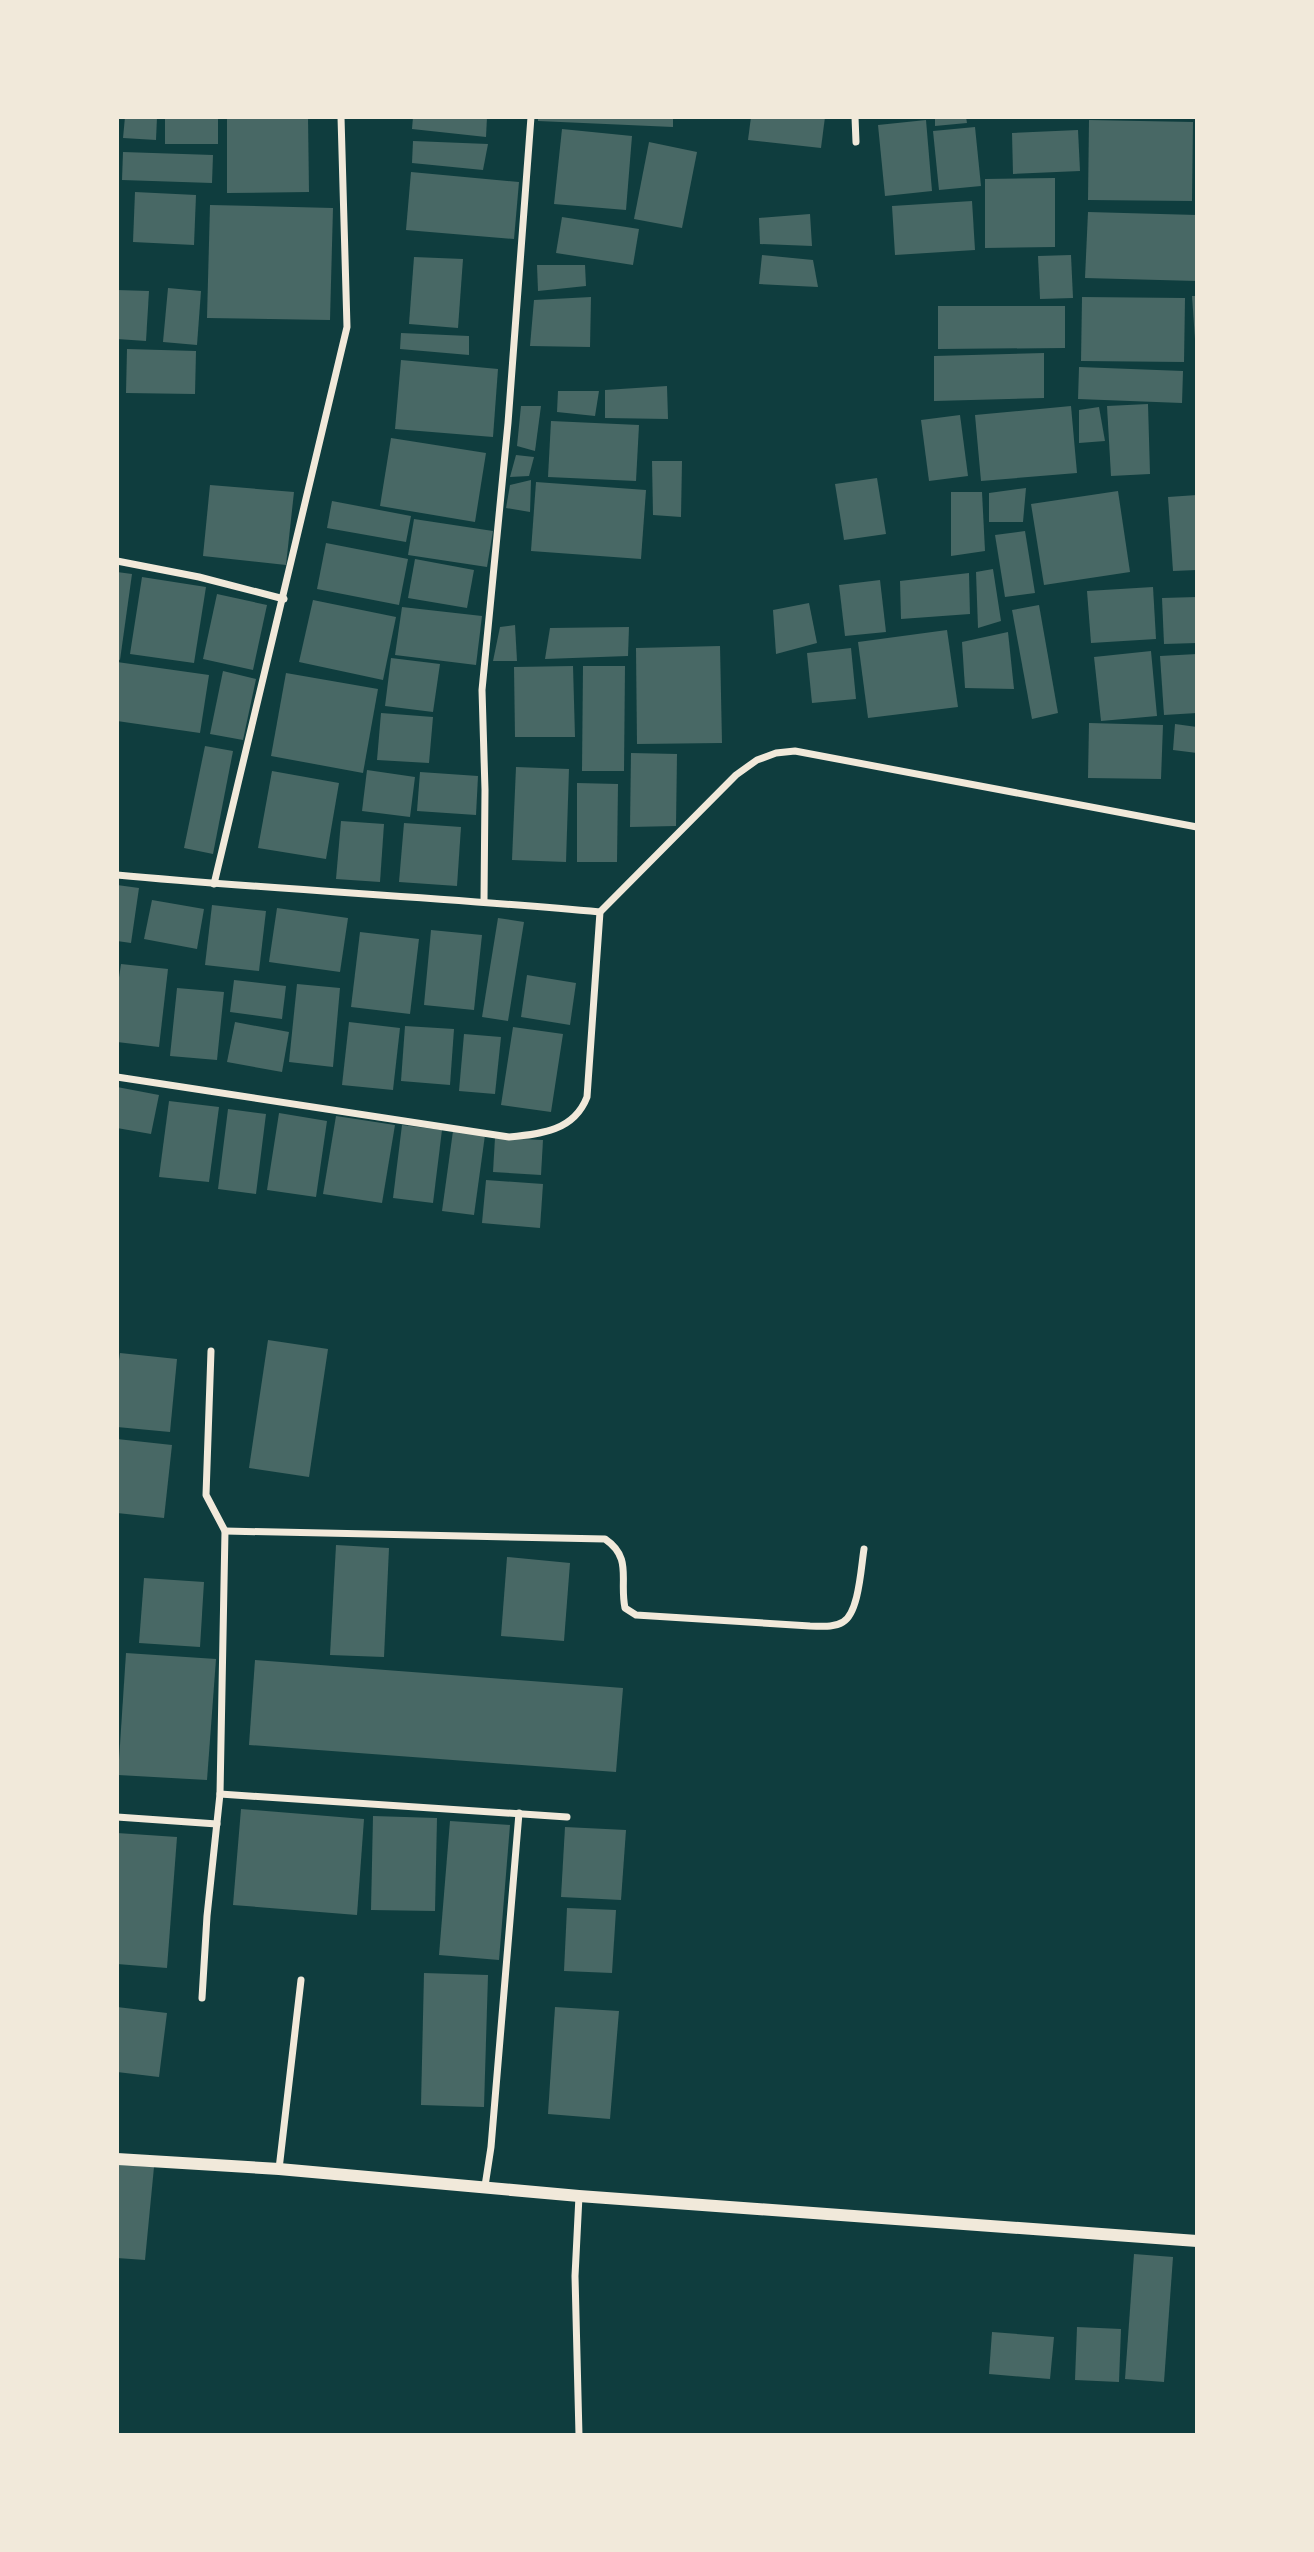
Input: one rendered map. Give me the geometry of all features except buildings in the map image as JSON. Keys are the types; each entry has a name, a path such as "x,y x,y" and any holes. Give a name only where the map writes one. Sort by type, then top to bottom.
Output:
{"street":[{"path":"215,884 346,327 341,117"},
{"path":"484,901 482,690 508,423 531,117"},
{"path":"855,117 856,142"},
{"path":"117,561 199,577 284,599"},
{"path":"117,1077 509,1137 538,1134 570,1122 581,1111 587,1097 600,912 716,792 757,760 776,753 795,751 1197,827"},
{"path":"117,874 215,884 484,901 600,912"},
{"path":"202,1998 207,1916 220,1794 225,1531 206,1496 211,1351"},
{"path":"225,1531 605,1539 620,1551 624,1564 622,1595 625,1608 636,1615 810,1626 834,1626 846,1621 853,1611 864,1549"},
{"path":"220,1794 567,1818"},
{"path":"485,2186 491,2147 519,1813"},
{"path":"117,1817 217,1824"},
{"path":"279,2169 301,1980"},
{"path":"117,2159 279,2169 579,2196 1197,2241"},
{"path":"579,2196 575,2276 579,2435"}]}
